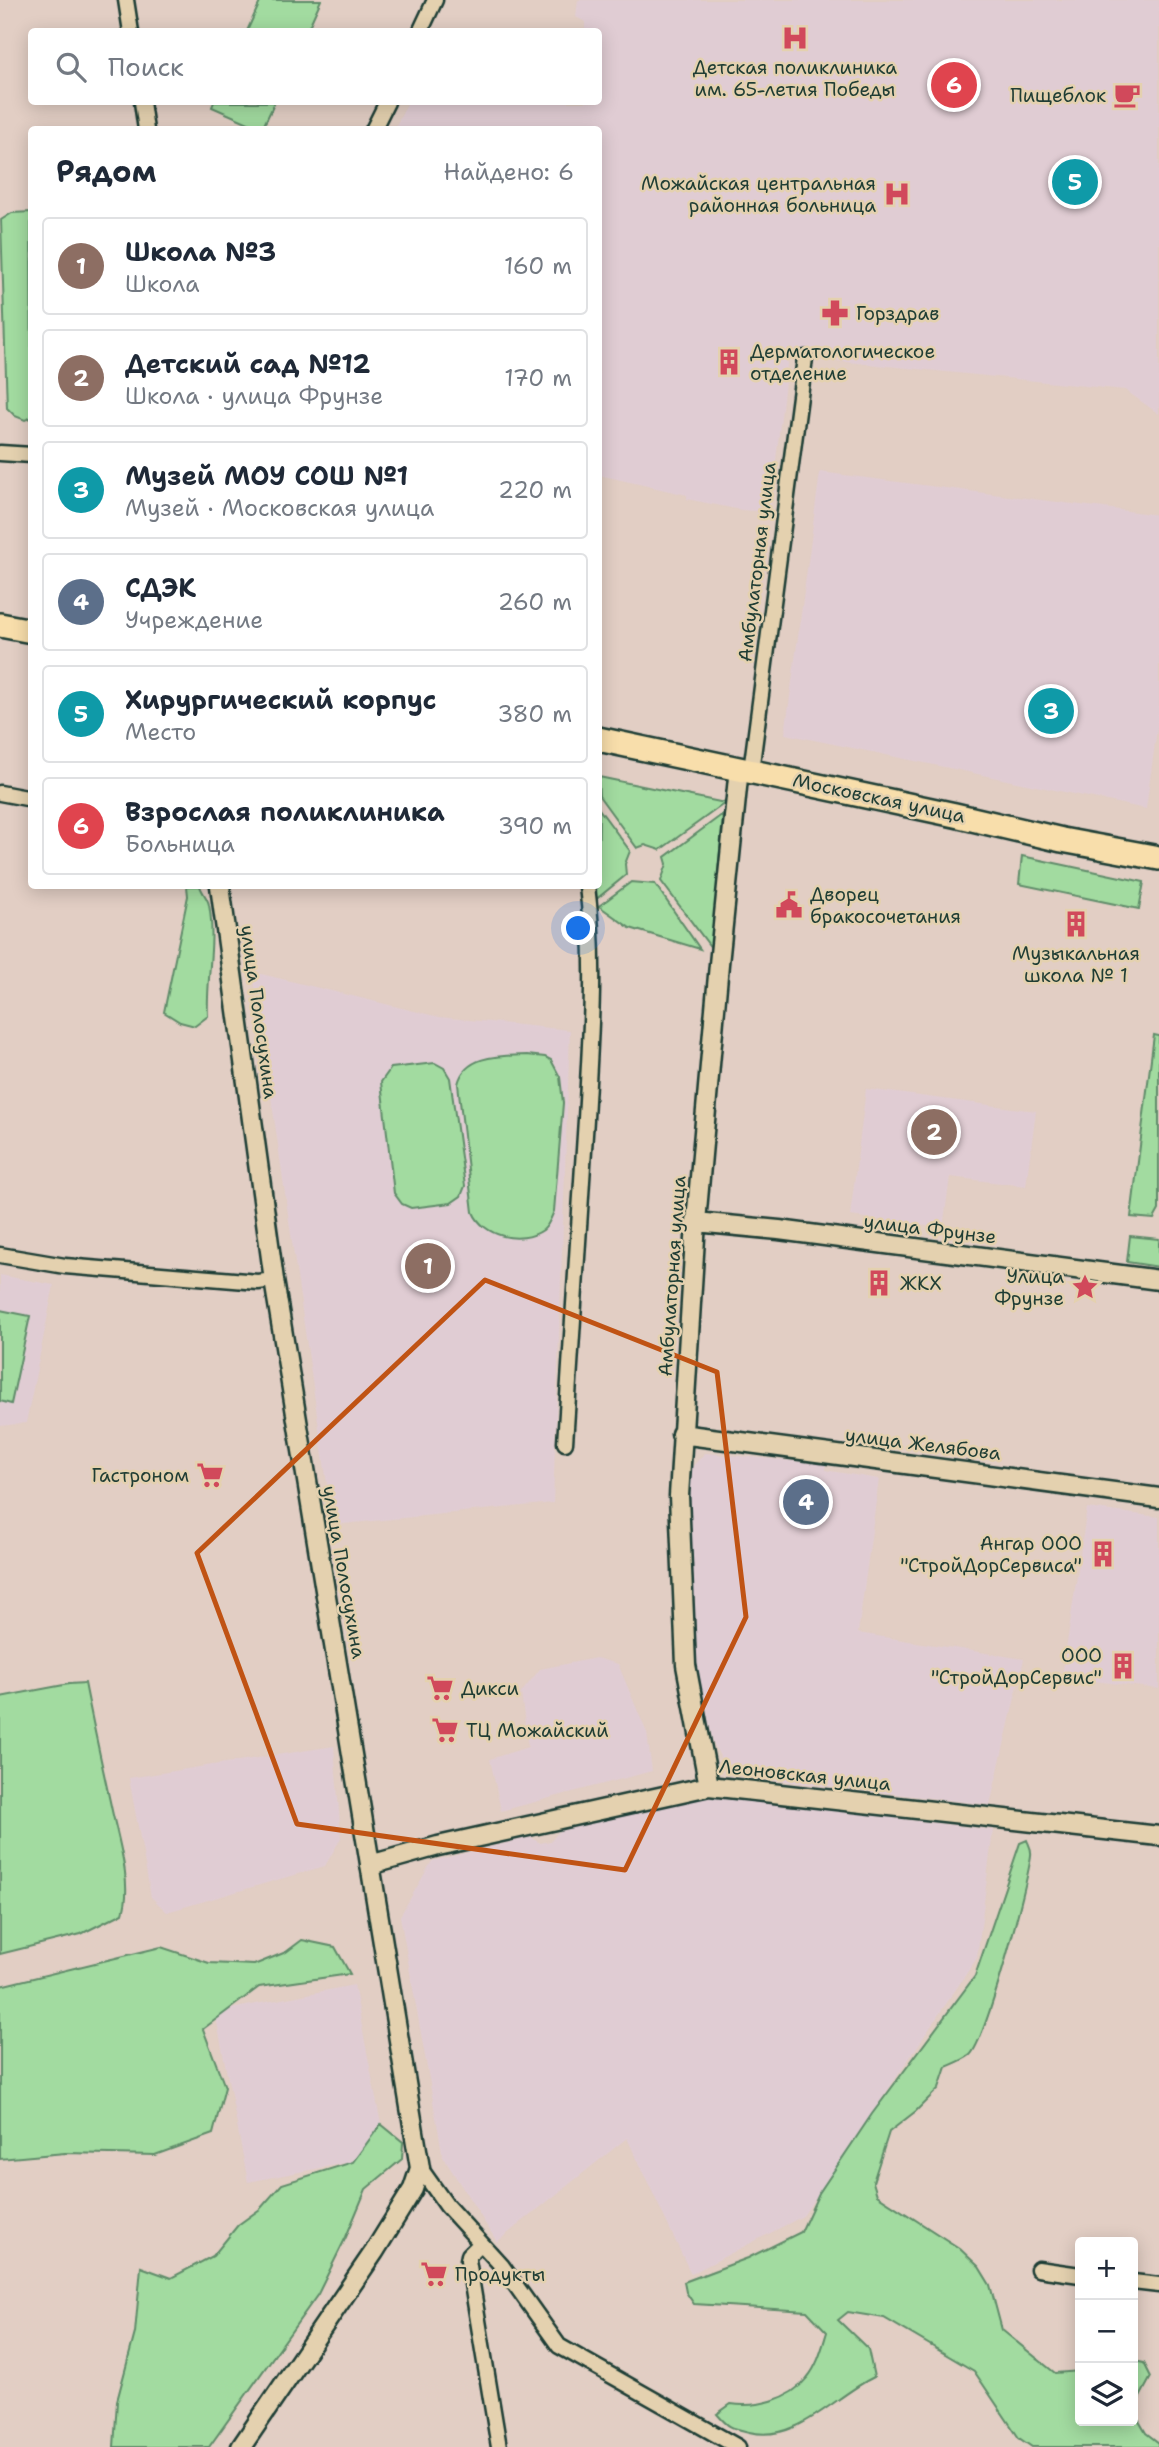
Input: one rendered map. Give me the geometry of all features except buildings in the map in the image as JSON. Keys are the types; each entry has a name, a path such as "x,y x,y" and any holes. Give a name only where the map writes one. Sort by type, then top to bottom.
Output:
{"main road":[{"path":"0,625 28,630"},
{"name":"Московская улица","path":"602,740 1062,840 1159,858"}],"street":[{"path":"126,0 130,28"},
{"path":"422,28 435,0"},
{"path":"142,105 145,126"},
{"path":"375,126 386,105"},
{"name":"Амбулаторная улица","path":"709,1786 686,1665 679,1496 681,1434 696,1222 719,964 805,358"},
{"path":"0,453 28,455"},
{"path":"0,793 28,798"},
{"name":"улица Полосухина","path":"220,889 274,1280 420,2168 441,2199 502,2266 559,2346 738,2447"},
{"path":"565,1443 576,1303 591,1009 593,948 587,889"},
{"name":"улица Фрунзе","path":"696,1222 779,1230 1159,1280"},
{"path":"0,1255 65,1266 258,1282 274,1280"},
{"name":"улица Желябова","path":"681,1434 1159,1497"},
{"name":"Леоновская улица","path":"370,1865 438,1846 709,1786 1159,1836"},
{"path":"241,2447 374,2252 414,2189 420,2168"},
{"path":"480,2244 469,2255 468,2260 499,2447"},
{"path":"1038,2269 1075,2274"},
{"path":"1138,2283 1159,2285"}],"highlighted area":[{"path":"485,1280 717,1372 746,1617 625,1870 297,1824 197,1553"}],"shaded area":[{"name":"Можайская центральная районная больница","path":"578,0 1159,0 1159,414 1125,390 788,356 770,512 741,510 687,499 687,495 602,476 602,126 396,126 406,105 602,105 602,28 585,28 585,22 576,17"},
{"path":"820,472 1159,515 1159,714 1146,809 785,734"},
{"path":"253,972 439,1017 570,1030 553,1503 333,1525"},
{"path":"866,1089 1036,1111 1026,1186 950,1177 943,1228 850,1216"},
{"path":"0,1275 54,1285 26,1423 0,1426"},
{"path":"705,1453 826,1464 825,1470 879,1479 858,1633 1024,1659 990,1805 743,1776 730,1769 721,1759 713,1742 693,1652 689,1514 691,1468"},
{"path":"1087,1508 1159,1517 1159,1689 1062,1677"},
{"path":"596,1658 618,1664 647,1733 652,1771 501,1811 490,1759 528,1747 521,1693 540,1669"},
{"path":"334,1746 341,1838 325,1866 167,1912 151,1897 129,1778"},
{"path":"711,1796 993,1830 977,1958 803,2216 691,2274 627,2138 497,2242 443,2157 400,1916 432,1861 531,1837 540,1843 551,1841 559,1831"},
{"path":"354,1985 387,2155 248,2182 215,2012"}],"green space":[{"path":"261,0 321,0 308,28 248,28"},
{"path":"274,105 263,126 255,126 212,107"},
{"path":"28,212 28,419 25,420 15,416 7,408 1,220 12,213"},
{"path":"602,778 725,803 660,850 645,845 637,848 602,800"},
{"path":"602,813 630,851 625,864 626,875 594,901 592,889 602,889"},
{"path":"723,814 712,949 661,881 667,864 665,857"},
{"path":"1022,856 1144,882 1139,909 1019,884"},
{"path":"631,882 655,884 700,949 630,928 599,906"},
{"path":"187,889 202,889 208,902 211,919 208,1016 195,1026 180,1022 164,1012"},
{"path":"1154,1035 1159,1036 1159,1210 1154,1219 1131,1217"},
{"path":"527,1055 551,1060 560,1077 563,1103 554,1211 543,1230 534,1235 513,1238 485,1227 473,1212 458,1084 462,1074 476,1062 496,1057"},
{"path":"435,1063 444,1068 450,1078 465,1186 461,1196 451,1203 411,1208 402,1204 394,1193 381,1082 391,1068"},
{"path":"1130,1236 1159,1239 1159,1267 1127,1262"},
{"path":"0,1310 30,1316 11,1404 0,1401"},
{"path":"85,1683 123,1860 126,1901 123,1913 81,1934 0,1954 0,1697"},
{"path":"1027,1840 1030,1847 1028,1871 996,1993 977,2043 970,2055 946,2067 939,2088 889,2132 873,2182 877,2195 959,2248 979,2267 990,2285 1002,2330 1055,2373 1075,2371 1075,2426 1138,2426 1138,2419 1146,2433 1159,2443 1159,2447 1032,2447 1019,2438 974,2371 884,2318 848,2312 838,2320 868,2349 874,2377 799,2425 783,2431 767,2434 731,2427 717,2414 731,2404 751,2405 772,2401 800,2386 814,2368 827,2332 807,2311 694,2304 686,2292 684,2282 748,2258 801,2232 819,2193 872,2114 975,1976 1020,1843"},
{"path":"302,1940 335,1947 350,1974 259,1987 203,2029 225,2087 213,2134 155,2155 65,2153 0,2159 0,1986 161,1947 209,1963 254,1965 286,1952"},
{"path":"381,2124 403,2142 402,2159 366,2189 318,2294 209,2447 114,2447 117,2401 135,2333 141,2267 171,2278 213,2256 238,2225 260,2209 282,2184 353,2162"},
{"path":"1138,2362 1144,2363 1151,2377 1138,2401"}],"place":[{"name":"Детская поликлиника им. 65-летия Победы","path":"795,38"},
{"name":"Взрослая поликлиника","path":"954,85"},
{"name":"Пищеблок","path":"1127,95"},
{"name":"Хирургический корпус","path":"1075,182"},
{"name":"Можайская центральная районная больница","path":"897,194"},
{"name":"Горздрав","path":"835,313"},
{"name":"Дерматологическое отделение","path":"729,362"},
{"name":"Музей МОУ СОШ №1","path":"1051,711"},
{"name":"Дворец бракосочетания","path":"789,905"},
{"name":"Музыкальная школа № 1","path":"1076,924"},
{"name":"Детский сад №12","path":"934,1132"},
{"name":"Школа №3","path":"428,1266"},
{"name":"ЖКХ","path":"879,1283"},
{"name":"Улица Фрунзе","path":"1085,1287"},
{"name":"Гастроном","path":"210,1475"},
{"name":"СДЭК","path":"806,1502"},
{"name":"Ангар ООО \"СтройДорСервиса\"","path":"1103,1554"},
{"name":"ООО \"СтройДорСервис\"","path":"1123,1666"},
{"name":"Дикси","path":"440,1688"},
{"name":"ТЦ Можайский","path":"445,1730"},
{"name":"Продукты","path":"434,2274"}]}
